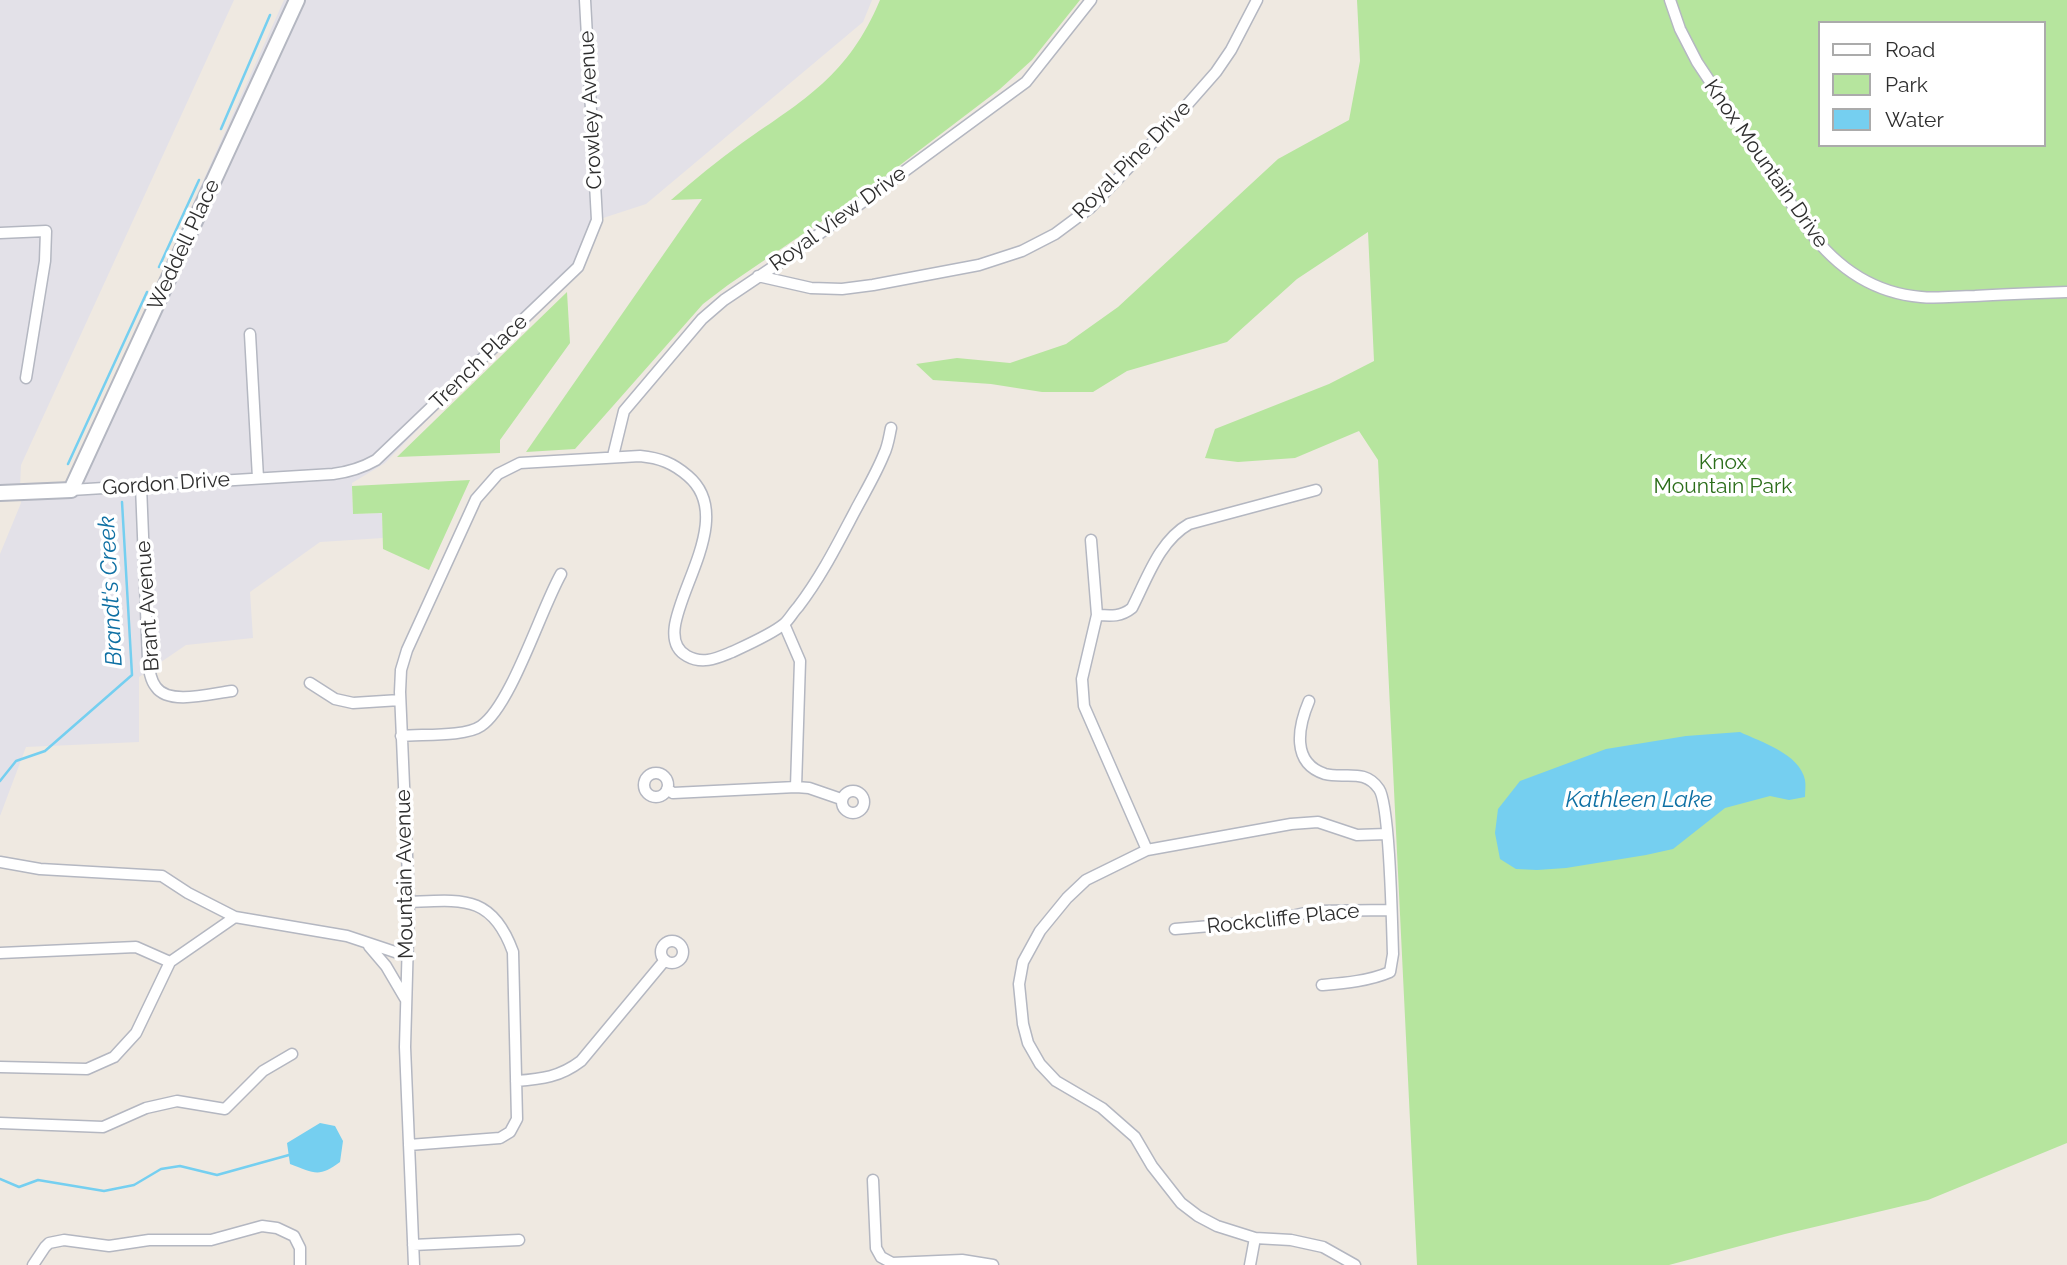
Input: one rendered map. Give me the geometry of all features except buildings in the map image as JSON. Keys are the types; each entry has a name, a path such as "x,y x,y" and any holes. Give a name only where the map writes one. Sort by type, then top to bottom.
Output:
{"street":[{"name":"Weddell Place","path":"71,490 297,0"},
{"name":"Crowley Avenue","path":"585,0 597,220"},
{"name":"Royal View Drive","path":"613,456 624,411 702,319 724,300 1026,82 1091,0"},
{"name":"Royal Pine Drive","path":"758,276 811,288 842,289 873,285 979,265 1022,251 1055,234 1090,208 1216,72 1231,50 1256,0"},
{"name":"Knox Mountain Drive","path":"1670,0 1679,29 1707,78 1808,229 1843,267 1881,288 1923,298 2067,292"},
{"name":"Trench Place","path":"332,474 359,469 376,460 578,267 597,220"},
{"path":"0,233 46,231 45,261 26,379"},
{"path":"250,334 258,478"},
{"path":"796,787 800,661 784,624 822,573 886,452 891,428"},
{"name":"Mountain Avenue","path":"414,1265 405,1047 409,902 401,736 401,670 407,650 476,499 498,474 520,463 613,456 660,458 692,479 702,493 708,509 707,529 698,563 674,622 673,638 678,651 690,658 705,661 741,648 784,624"},
{"name":"Gordon Drive","path":"0,493 332,474"},
{"name":"Brant Avenue","path":"141,486 148,660 153,681 161,692 174,697 232,691"},
{"path":"1097,615 1114,616 1132,608 1162,551 1176,531 1189,524 1316,490"},
{"path":"1091,540 1097,615 1083,679 1084,706 1147,850"},
{"path":"401,736 460,732 480,727 492,716 508,691 561,573"},
{"path":"310,683 335,699 353,703 400,700"},
{"path":"1308,701 1301,720 1299,741 1304,759 1327,774 1356,774 1377,785 1382,793 1387,834 1393,954 1390,972 1361,981 1322,985"},
{"path":"667,789 673,793 796,787 809,788 841,799"},
{"path":"1355,1265 1322,1247 1291,1240 1255,1238 1217,1226 1181,1203 1152,1166 1135,1137 1102,1108 1056,1081 1040,1064 1028,1043 1023,1024 1019,984 1023,962 1067,898 1086,880 1147,850 1291,824 1318,822 1357,835 1387,834"},
{"path":"0,862 40,869 162,876 235,917 347,936 407,956"},
{"path":"409,902 457,900 486,909 505,930 513,952 517,1119 510,1132 500,1139 409,1145"},
{"name":"Rockcliffe Place","path":"1175,929 1269,921 1314,911 1390,910"},
{"path":"0,1067 87,1069 114,1057 136,1033 170,962 235,917"},
{"path":"367,943 386,966 406,1000"},
{"path":"0,953 136,947 170,962"},
{"path":"516,1081 548,1079 566,1072 581,1061 665,960"},
{"path":"0,1123 103,1128 146,1108 177,1101 225,1109 263,1072 292,1054"},
{"path":"873,1180 876,1248 881,1257 892,1263 993,1265"},
{"path":"33,1265 49,1243 64,1240 109,1246 149,1240 211,1240 262,1226 288,1232 298,1240 300,1265"},
{"path":"1250,1265 1255,1238"},
{"path":"413,1245 519,1240"}],"shaded area":[{"path":"0,0 234,0 21,465 20,487 67,485 284,0 872,0 863,22 646,204 597,220 578,267 385,463 352,483 353,514 382,513 383,538 320,542 250,592 253,638 186,645 139,677 139,742 26,747 0,816 0,554 21,503 20,488 0,488"}],"green space":[{"path":"880,0 1080,0 1032,60 1000,89 866,191 703,304 575,449 526,452 702,199 671,200 742,143 823,84 854,48"},
{"name":"Knox Mountain Park","path":"1357,0 2067,0 2067,1143 1928,1200 1669,1265 1417,1265 1378,460 1359,431 1295,458 1238,462 1205,458 1215,429 1329,384 1374,361 1368,232 1297,279 1227,342 1127,371 1093,392 1042,392 991,384 933,380 916,364 957,358 1010,363 1066,344 1118,307 1278,159 1349,120 1360,61"},
{"path":"567,292 570,343 500,440 500,453 397,457"},
{"path":"470,480 429,570 383,549 382,513 353,514 352,486"}],"water":[{"name":"Kathleen Lake","path":"1740,732 1778,750 1796,763 1805,780 1805,797 1789,800 1770,796 1725,808 1673,849 1646,855 1537,870 1516,869 1500,859 1495,833 1498,809 1520,781 1606,749 1686,736"},
{"path":"320,1123 335,1126 343,1141 340,1162 321,1172 290,1164 287,1143"}],"waterway":[{"name":"Brandt's Creek","path":"221,129 270,15"},
{"name":"Brandt's Creek","path":"159,267 199,180"},
{"name":"Brandt's Creek","path":"68,464 147,292"},
{"name":"Brandt's Creek","path":"0,781 16,761 45,751 132,675 122,502"},
{"path":"0,1179 19,1187 38,1180 104,1191 134,1185 161,1169 180,1166 217,1175 289,1155"}]}
